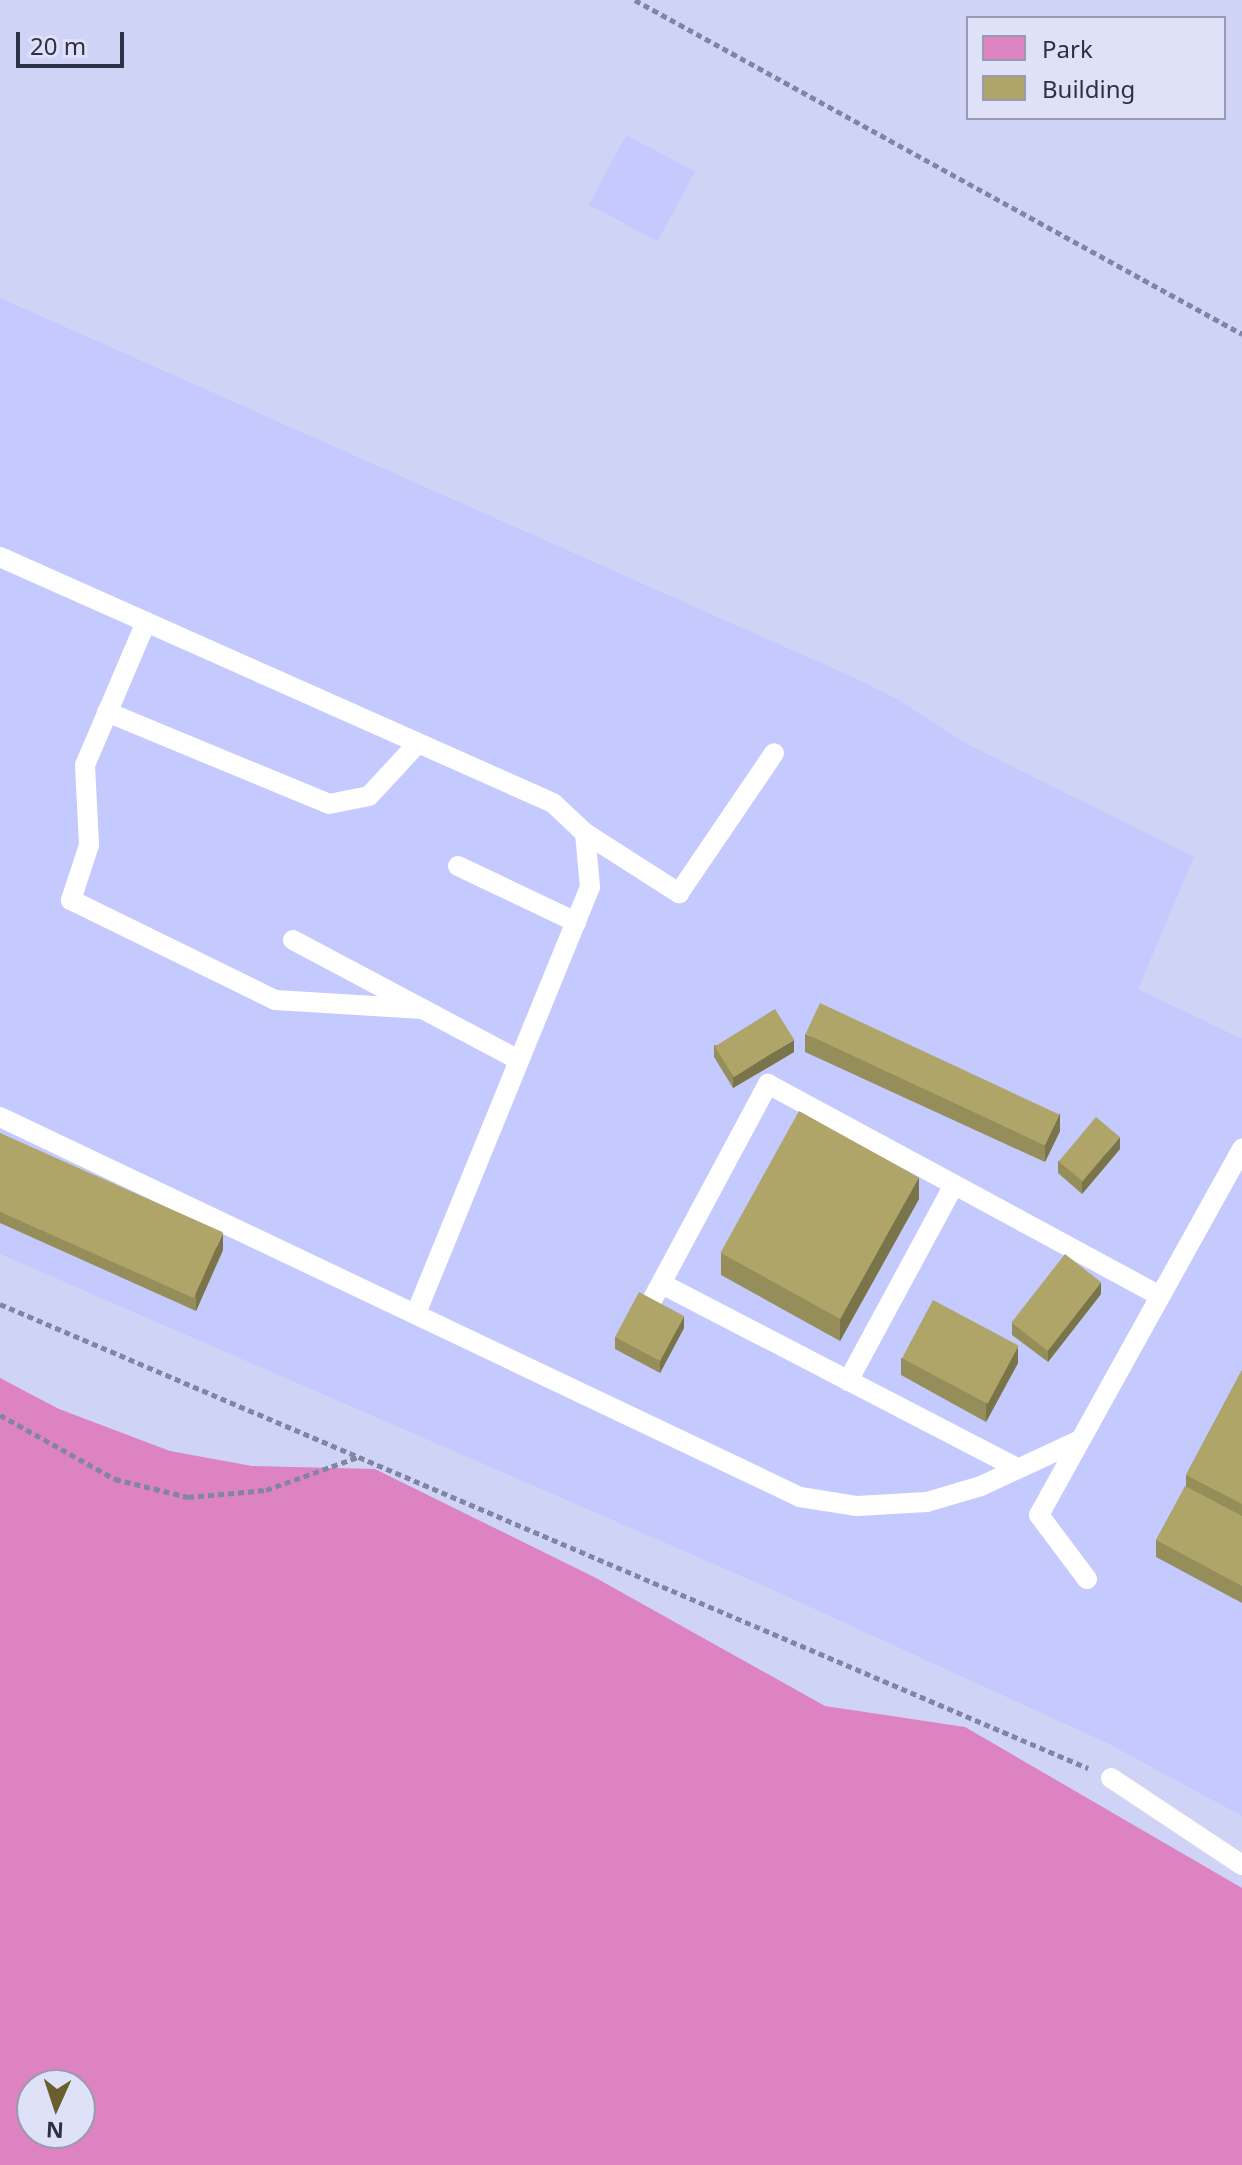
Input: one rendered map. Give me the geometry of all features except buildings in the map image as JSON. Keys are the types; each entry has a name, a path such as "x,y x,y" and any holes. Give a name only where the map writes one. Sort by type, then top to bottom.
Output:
{"lane":[{"path":"0,557 553,803 585,833 679,893 774,753"},
{"path":"146,622 85,765 89,845 71,900 275,1000 423,1009"},
{"path":"107,712 329,804 369,796 418,743"},
{"path":"416,1314 576,922 592,867 585,833"},
{"path":"458,866 576,922"},
{"path":"293,940 519,1060"},
{"path":"650,1304 768,1084 1159,1295"},
{"path":"0,1117 800,1497 857,1506 927,1502 1080,1440"},
{"path":"1087,1579 1039,1515 1242,1149"},
{"path":"848,1381 954,1185"},
{"path":"662,1284 1017,1468"},
{"path":"1111,1778 1242,1865"}],"path":[{"path":"635,0 1242,334"},
{"path":"0,1304 1111,1778"},
{"path":"0,1415 115,1479 188,1497 266,1490 359,1457"}],"shaded area":[{"path":"626,135 695,172 658,241 589,205"},
{"path":"0,298 848,675 897,699 965,743 1194,857 1138,989 1242,1039 1242,1816 1107,1743 753,1581 0,1254"}],"green space":[{"path":"0,1378 59,1409 170,1451 252,1466 375,1469 596,1578 825,1706 965,1727 1242,1888 1242,2165 0,2165"}]}
